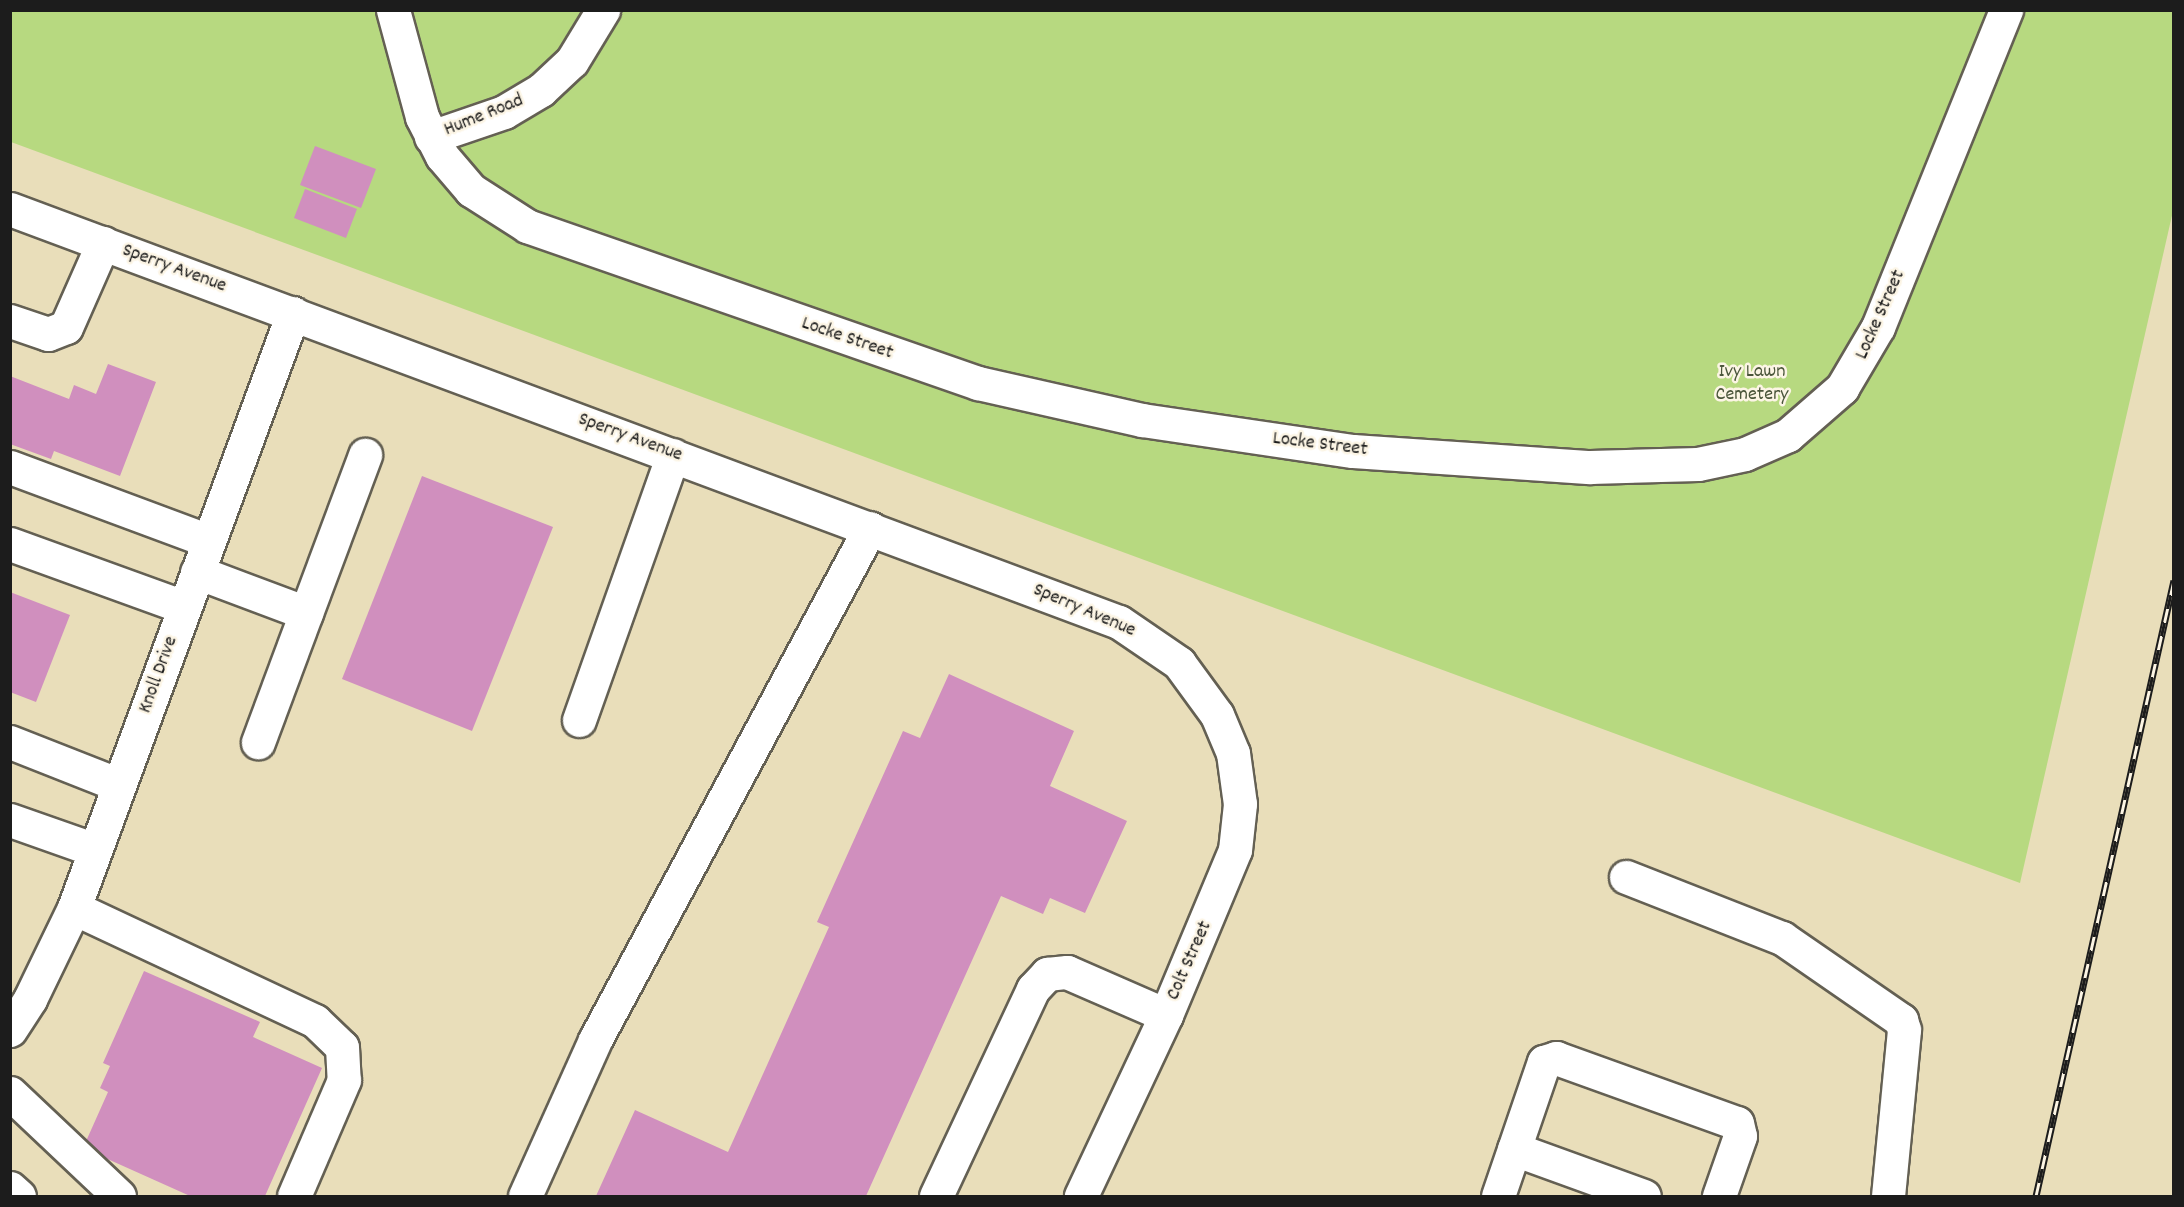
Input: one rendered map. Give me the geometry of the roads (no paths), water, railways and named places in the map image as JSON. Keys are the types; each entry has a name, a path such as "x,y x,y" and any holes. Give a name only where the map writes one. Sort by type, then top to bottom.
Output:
{"street":[{"name":"Locke Street","path":"393,10 415,96 431,137 471,190 527,226 978,383 1142,420 1353,451 1590,467 1698,464 1745,454 1788,435 1826,406 1856,369 1878,327 2006,10"},
{"name":"Hume Road","path":"431,137 504,112 541,90 572,61 603,10"},
{"name":"Sperry Avenue","path":"10,209 1119,622 1179,663 1217,715"},
{"path":"10,321 48,334 66,327 103,243"},
{"name":"Knoll Drive","path":"10,1030 30,999 74,908 292,313"},
{"path":"258,742 365,455"},
{"path":"579,720 673,455"},
{"path":"10,467 209,541"},
{"path":"525,1197 595,1040 870,528"},
{"path":"22,548 184,607"},
{"path":"197,572 306,613"},
{"name":"Colt Street","path":"1081,1197 1166,1015 1235,850 1239,774 1217,715"},
{"path":"10,741 119,785"},
{"path":"10,820 95,850"},
{"path":"1626,877 1782,938 1900,1020 1904,1030 1888,1197"},
{"path":"74,908 315,1021 342,1047 344,1080 294,1197"},
{"path":"936,1197 1033,990 1047,974 1067,972 1166,1015"},
{"path":"1498,1197 1544,1062 1556,1058 1737,1123 1740,1136 1719,1197"},
{"path":"10,1093 119,1197"},
{"path":"1514,1149 1644,1197"},
{"path":"10,1188 19,1196"}],"railway":[{"path":"2036,1196 2174,580"}],"park label":[{"name":"Ivy Lawn Cemetery","path":"1752,384"}]}
